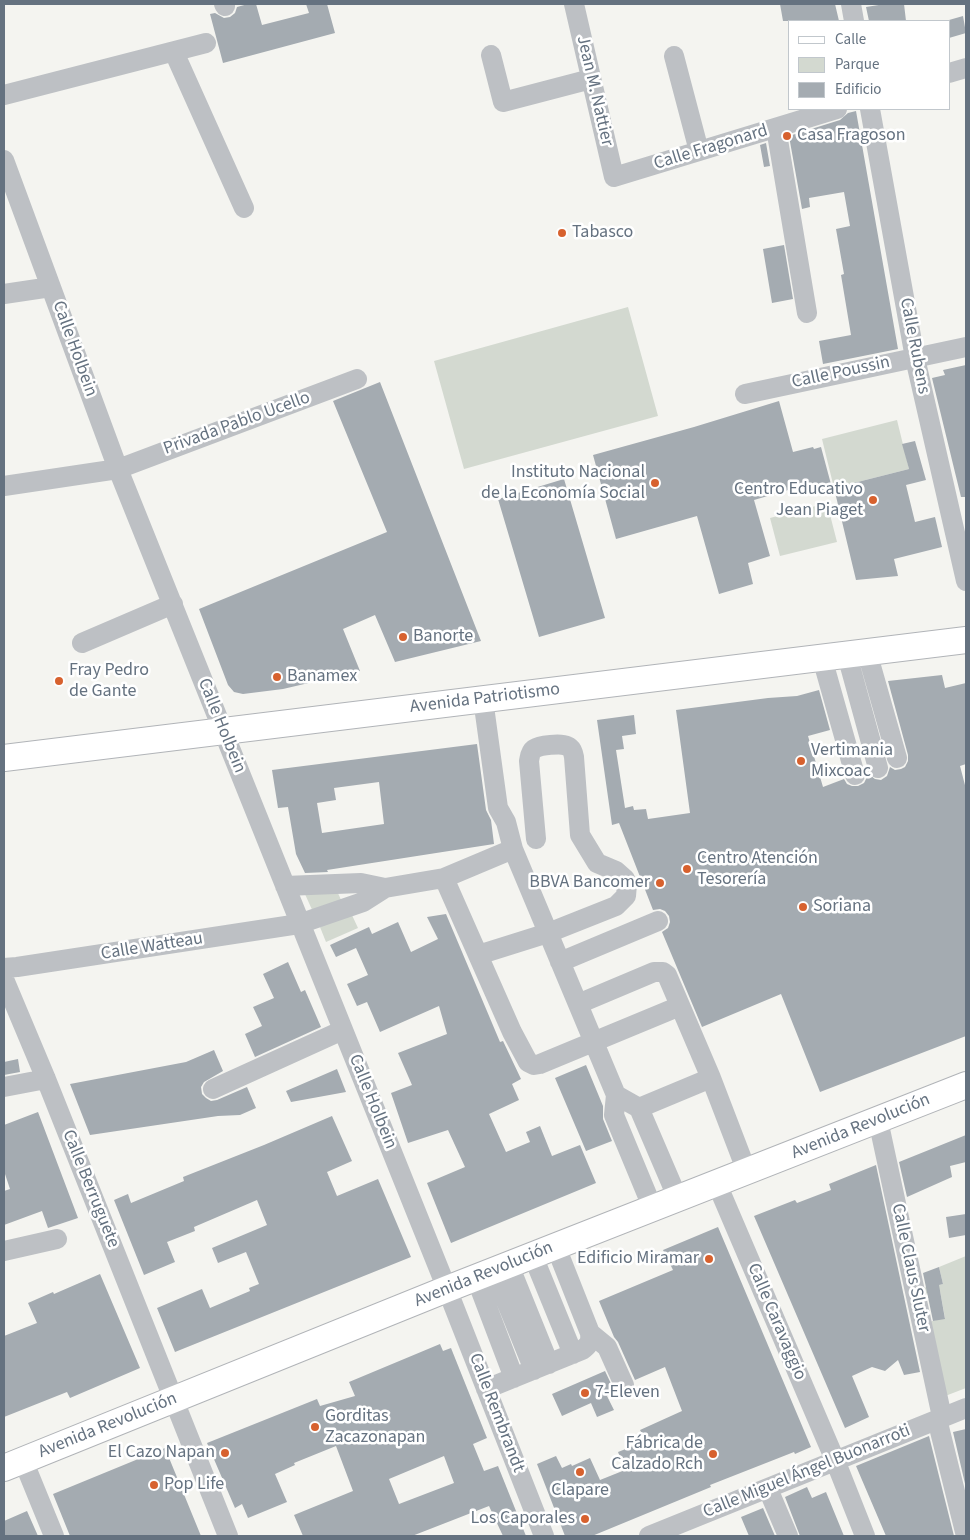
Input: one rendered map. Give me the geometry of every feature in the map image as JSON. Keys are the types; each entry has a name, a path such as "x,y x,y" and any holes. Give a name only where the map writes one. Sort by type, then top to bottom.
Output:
{"main road":[{"name":"Avenida Patriotismo","path":"4,758 966,640"},
{"name":"Avenida Revolución","path":"14,1464 514,1263 966,1086"}],"street":[{"name":"Jean M. Nattier","path":"574,4 614,178"},
{"path":"851,4 854,20"},
{"path":"4,94 206,43"},
{"path":"174,52 244,208"},
{"path":"491,55 503,102 590,80"},
{"path":"674,56 700,151"},
{"path":"950,73 966,68"},
{"name":"Calle Fragonard","path":"614,178 834,110"},
{"name":"Calle Rubens","path":"870,110 915,358 966,581"},
{"path":"776,128 807,313"},
{"name":"Calle Holbein","path":"4,160 118,469 299,924 448,1290"},
{"path":"4,294 51,288"},
{"name":"Calle Poussin","path":"745,394 966,347"},
{"name":"Privada Pablo Ucello","path":"4,486 118,469 357,379"},
{"path":"82,643 173,604"},
{"path":"845,655 898,758"},
{"path":"845,655 878,768"},
{"path":"845,655 855,775"},
{"path":"489,698 505,812 513,849 616,1095 614,1115 653,1209"},
{"path":"478,956 548,933 616,906 624,900 628,890 625,879 616,871 597,863 580,835 574,756 572,750 567,746 540,747 534,749 530,754 536,839"},
{"path":"505,812 533,804"},
{"path":"285,886 361,883 385,888 444,878 513,849"},
{"path":"444,878 512,1032 528,1062 540,1064 680,1006"},
{"name":"Calle Watteau","path":"4,968 299,924 363,902 385,888"},
{"path":"563,968 660,928"},
{"path":"578,1004 658,971 667,976 711,1078 747,1172"},
{"name":"Calle Berruguete","path":"4,979 46,1079 228,1536"},
{"path":"213,1088 343,1030"},
{"path":"639,1108 711,1078"},
{"path":"4,1087 46,1079"},
{"path":"616,1095 639,1108 678,1199"},
{"name":"Calle Claus Sluter","path":"878,1120 939,1418 966,1536"},
{"name":"Calle Caravaggio","path":"717,1184 865,1536"},
{"path":"4,1251 57,1239"},
{"path":"514,1263 553,1360"},
{"path":"514,1263 553,1360"},
{"path":"514,1263 553,1360"},
{"name":"Calle Rembrandt","path":"448,1290 544,1536"},
{"path":"486,1389 553,1360 607,1347 624,1385"},
{"name":"Calle Miguel Ángel Buonarroti","path":"649,1536 966,1408"},
{"path":"14,1464 54,1536"},
{"path":"768,1489 788,1536"}],"green space":[{"path":"628,307 658,416 464,469 434,361"},
{"path":"897,420 909,469 834,488 822,439"},
{"path":"827,503 837,542 780,556 770,518"},
{"path":"336,889 343,904 314,914 304,892"},
{"path":"351,913 358,928 326,942 320,927"},
{"path":"966,1256 966,1388 940,1398 924,1323 945,1318 940,1291 918,1295 917,1289 943,1284 939,1267"}],"building":[{"path":"256,4 262,25 309,13 306,4 327,4 335,33 223,63 210,14 215,13 224,18 230,17 235,13 237,7"},
{"path":"780,4 835,4 839,20 788,20 783,21"},
{"path":"904,4 906,20 869,20 866,7"},
{"path":"963,16 966,33 950,38 949,20"},
{"path":"856,111 898,349 823,364 819,341 851,335 841,275 844,274 836,229 850,226 844,192 809,198 810,207 802,209 789,136 840,120 848,113"},
{"path":"766,143 770,166 764,167 760,145"},
{"path":"784,245 793,299 772,303 763,249"},
{"path":"966,365 966,497 961,497 932,378 945,375 943,370"},
{"path":"380,382 481,641 395,662 375,615 343,629 360,671 283,689 243,694 234,692 228,685 199,609 387,532 333,401"},
{"path":"779,401 793,452 821,447 832,488 804,495 802,486 754,500 770,556 748,563 753,584 719,594 697,516 616,539 593,455"},
{"path":"915,441 926,480 906,485 915,522 935,517 942,547 894,559 898,576 856,580 834,488 909,469 902,444"},
{"path":"564,479 605,618 539,637 498,499"},
{"name":"Soriana","path":"942,675 945,688 966,683 966,764 960,766 966,789 966,1036 820,1092 781,994 702,1027 662,932 668,928 669,916 660,909 653,910 619,823 612,825 597,720 634,715 636,734 622,736 624,749 616,750 625,808 633,806 634,810 646,809 648,819 690,813 676,710 797,696 819,690 830,730 808,736 823,787 844,779 847,784 858,786 864,783 867,777 866,772 875,779 881,780 887,776 890,767 895,770 901,769 905,767 908,761 888,681"},
{"path":"477,744 486,810 491,820 494,844 327,870 328,872 305,873 296,854 288,807 278,808 272,770","holes":["379,782 384,824 322,833 317,803 336,800 334,788"]},
{"path":"446,914 500,1042 503,1041 521,1079 512,1084 519,1100 489,1114 506,1152 530,1142 526,1132 540,1126 552,1156 580,1145 596,1183 451,1243 427,1183 465,1167 448,1130 408,1143 391,1093 412,1085 398,1053 447,1034 439,1006 380,1032 367,1002 357,1006 347,984 368,975 356,948 336,957 330,945 369,927 372,934 398,922 411,952 438,939 427,917"},
{"path":"288,962 301,992 305,990 321,1027 255,1057 245,1034 262,1026 253,1007 274,998 263,974"},
{"path":"214,1050 223,1071 204,1082 201,1087 202,1094 211,1101 247,1087 256,1108 240,1115 218,1116 90,1135 70,1084 186,1062"},
{"path":"18,1059 20,1072 4,1075 4,1062"},
{"path":"586,1065 603,1106 603,1119 612,1141 586,1151 555,1078"},
{"path":"337,1069 346,1092 291,1102 286,1091"},
{"path":"38,1112 78,1218 48,1228 42,1211 4,1225 4,1191 10,1189 4,1171 4,1125"},
{"path":"332,1116 352,1161 327,1172 337,1196 378,1179 411,1257 175,1352 157,1308 202,1289 210,1308 250,1291 249,1288 259,1284 246,1252 218,1263 212,1248 267,1225 257,1200 194,1227 195,1231 167,1242 175,1262 144,1275 114,1200 128,1194 131,1203 184,1181 183,1177"},
{"path":"966,1135 966,1162 950,1166 952,1177 907,1197 899,1162"},
{"path":"876,1165 920,1372 904,1375 898,1360 885,1371 872,1367 852,1376 869,1417 845,1428 754,1216 795,1200 797,1203 831,1190 829,1184"},
{"path":"966,1214 966,1235 949,1238 946,1217"},
{"path":"718,1227 811,1447 710,1485 711,1487 592,1536 565,1536 537,1464 556,1456 562,1468 590,1458 600,1480 625,1470 618,1452 646,1441 640,1430 682,1411 665,1367 635,1380 599,1301 673,1270 663,1250"},
{"path":"939,1267 943,1284 939,1285 945,1319 933,1321 923,1273"},
{"path":"100,1274 140,1368 70,1398 67,1392 4,1417 4,1336 37,1323 28,1303"},
{"path":"440,1344 443,1351 451,1348 487,1438 473,1444 484,1471 498,1466 526,1536 503,1536 489,1506 412,1536 303,1536 294,1515 353,1491 336,1446 294,1463 295,1465 275,1474 287,1502 248,1518 242,1504 235,1508 207,1443 317,1399 320,1406 355,1396 349,1382","holes":["444,1456 454,1483 399,1504 389,1479"]},
{"name":"7-Eleven","path":"605,1371 615,1392 607,1396 614,1410 597,1417 591,1403 562,1416 552,1394"},
{"path":"966,1429 966,1488 953,1432"},
{"path":"929,1436 954,1536 886,1536 856,1466"},
{"path":"165,1448 201,1536 70,1536 53,1494"},
{"path":"807,1487 812,1498 826,1492 844,1536 800,1536 785,1497"},
{"path":"763,1508 775,1536 749,1536 741,1517"},
{"path":"27,1511 38,1536 4,1536 4,1521"}],"place":[{"name":"Casa Fragoson","path":"787,136"},
{"name":"Tabasco","path":"562,233"},
{"name":"Instituto Nacional de la Economía Social","path":"655,483"},
{"name":"Centro Educativo Jean Piaget","path":"873,500"},
{"name":"Banorte","path":"403,637"},
{"name":"Banamex","path":"277,677"},
{"name":"Fray Pedro de Gante","path":"59,681"},
{"name":"Vertimania Mixcoac","path":"801,761"},
{"name":"Centro Atención Tesorería","path":"687,869"},
{"name":"BBVA Bancomer","path":"660,883"},
{"name":"Soriana","path":"803,907"},
{"name":"Edificio Miramar","path":"709,1259"},
{"name":"7-Eleven","path":"585,1393"},
{"name":"Gorditas Zacazonapan","path":"315,1427"},
{"name":"El Cazo Napan","path":"225,1453"},
{"name":"Fábrica de Calzado Rch","path":"713,1454"},
{"name":"Clapare","path":"580,1472"},
{"name":"Pop Life","path":"154,1485"},
{"name":"Los Caporales","path":"585,1519"}]}
